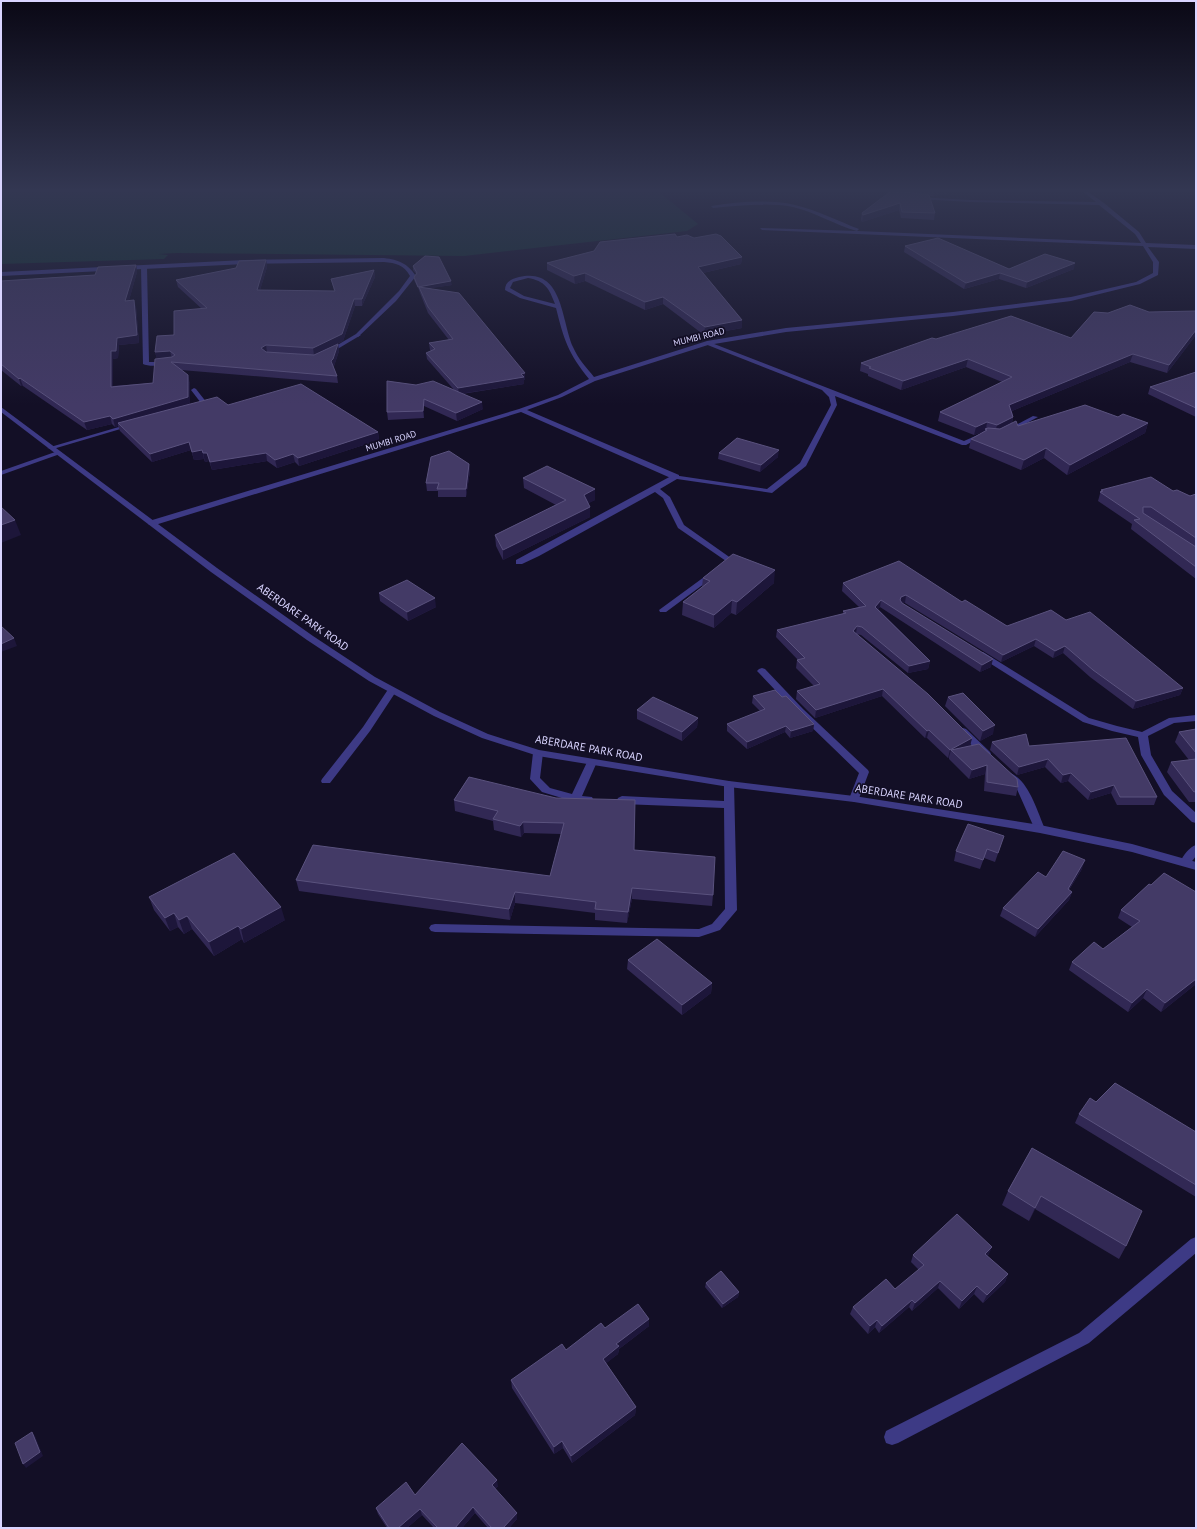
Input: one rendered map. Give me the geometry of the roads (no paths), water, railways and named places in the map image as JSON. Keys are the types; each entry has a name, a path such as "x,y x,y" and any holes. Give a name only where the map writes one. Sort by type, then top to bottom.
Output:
{"street":[{"path":"1,274 238,262"},
{"path":"321,356 340,347 358,335 365,326 408,286 413,276 408,267 400,262"},
{"name":"MUMBI ROAD","path":"152,523 521,410 560,396 593,380 676,352 708,343 786,330 866,323 1026,305 1112,290 1138,283 1156,274 1156,262"},
{"path":"144,267 146,364 172,362"},
{"path":"558,307 522,297 507,288 510,282 523,277 536,277 548,284 558,307 570,348 593,380"},
{"path":"708,343 964,444 986,434 991,435"},
{"path":"521,410 676,477 769,491 803,464 834,405 832,396 824,389"},
{"path":"190,408 205,404 194,390"},
{"name":"ABERDARE PARK ROAD","path":"1,409 54,451 214,570 310,638 372,679 437,714 485,736 538,753 730,784 854,799 1040,829 1132,848 1196,866"},
{"path":"1002,434 1035,417"},
{"path":"1,473 54,451 139,423"},
{"path":"519,562 676,477"},
{"path":"655,488 666,497 681,526 731,561 663,610"},
{"path":"975,651 1086,720 1115,729 1143,735 1172,720 1196,718"},
{"path":"762,671 800,711 864,772 854,799"},
{"path":"326,781 367,729 392,690"},
{"path":"957,726 992,761"},
{"path":"1143,735 1146,755 1168,793 1196,819"},
{"path":"538,753 535,779 546,790 575,798 598,800"},
{"path":"575,798 592,762"},
{"path":"1002,770 1020,786 1040,829"},
{"path":"435,928 699,933 716,927 731,910 730,784"},
{"path":"614,800 730,805"},
{"path":"1185,862 1196,849"},
{"path":"892,1437 1084,1338 1196,1244"}]}
